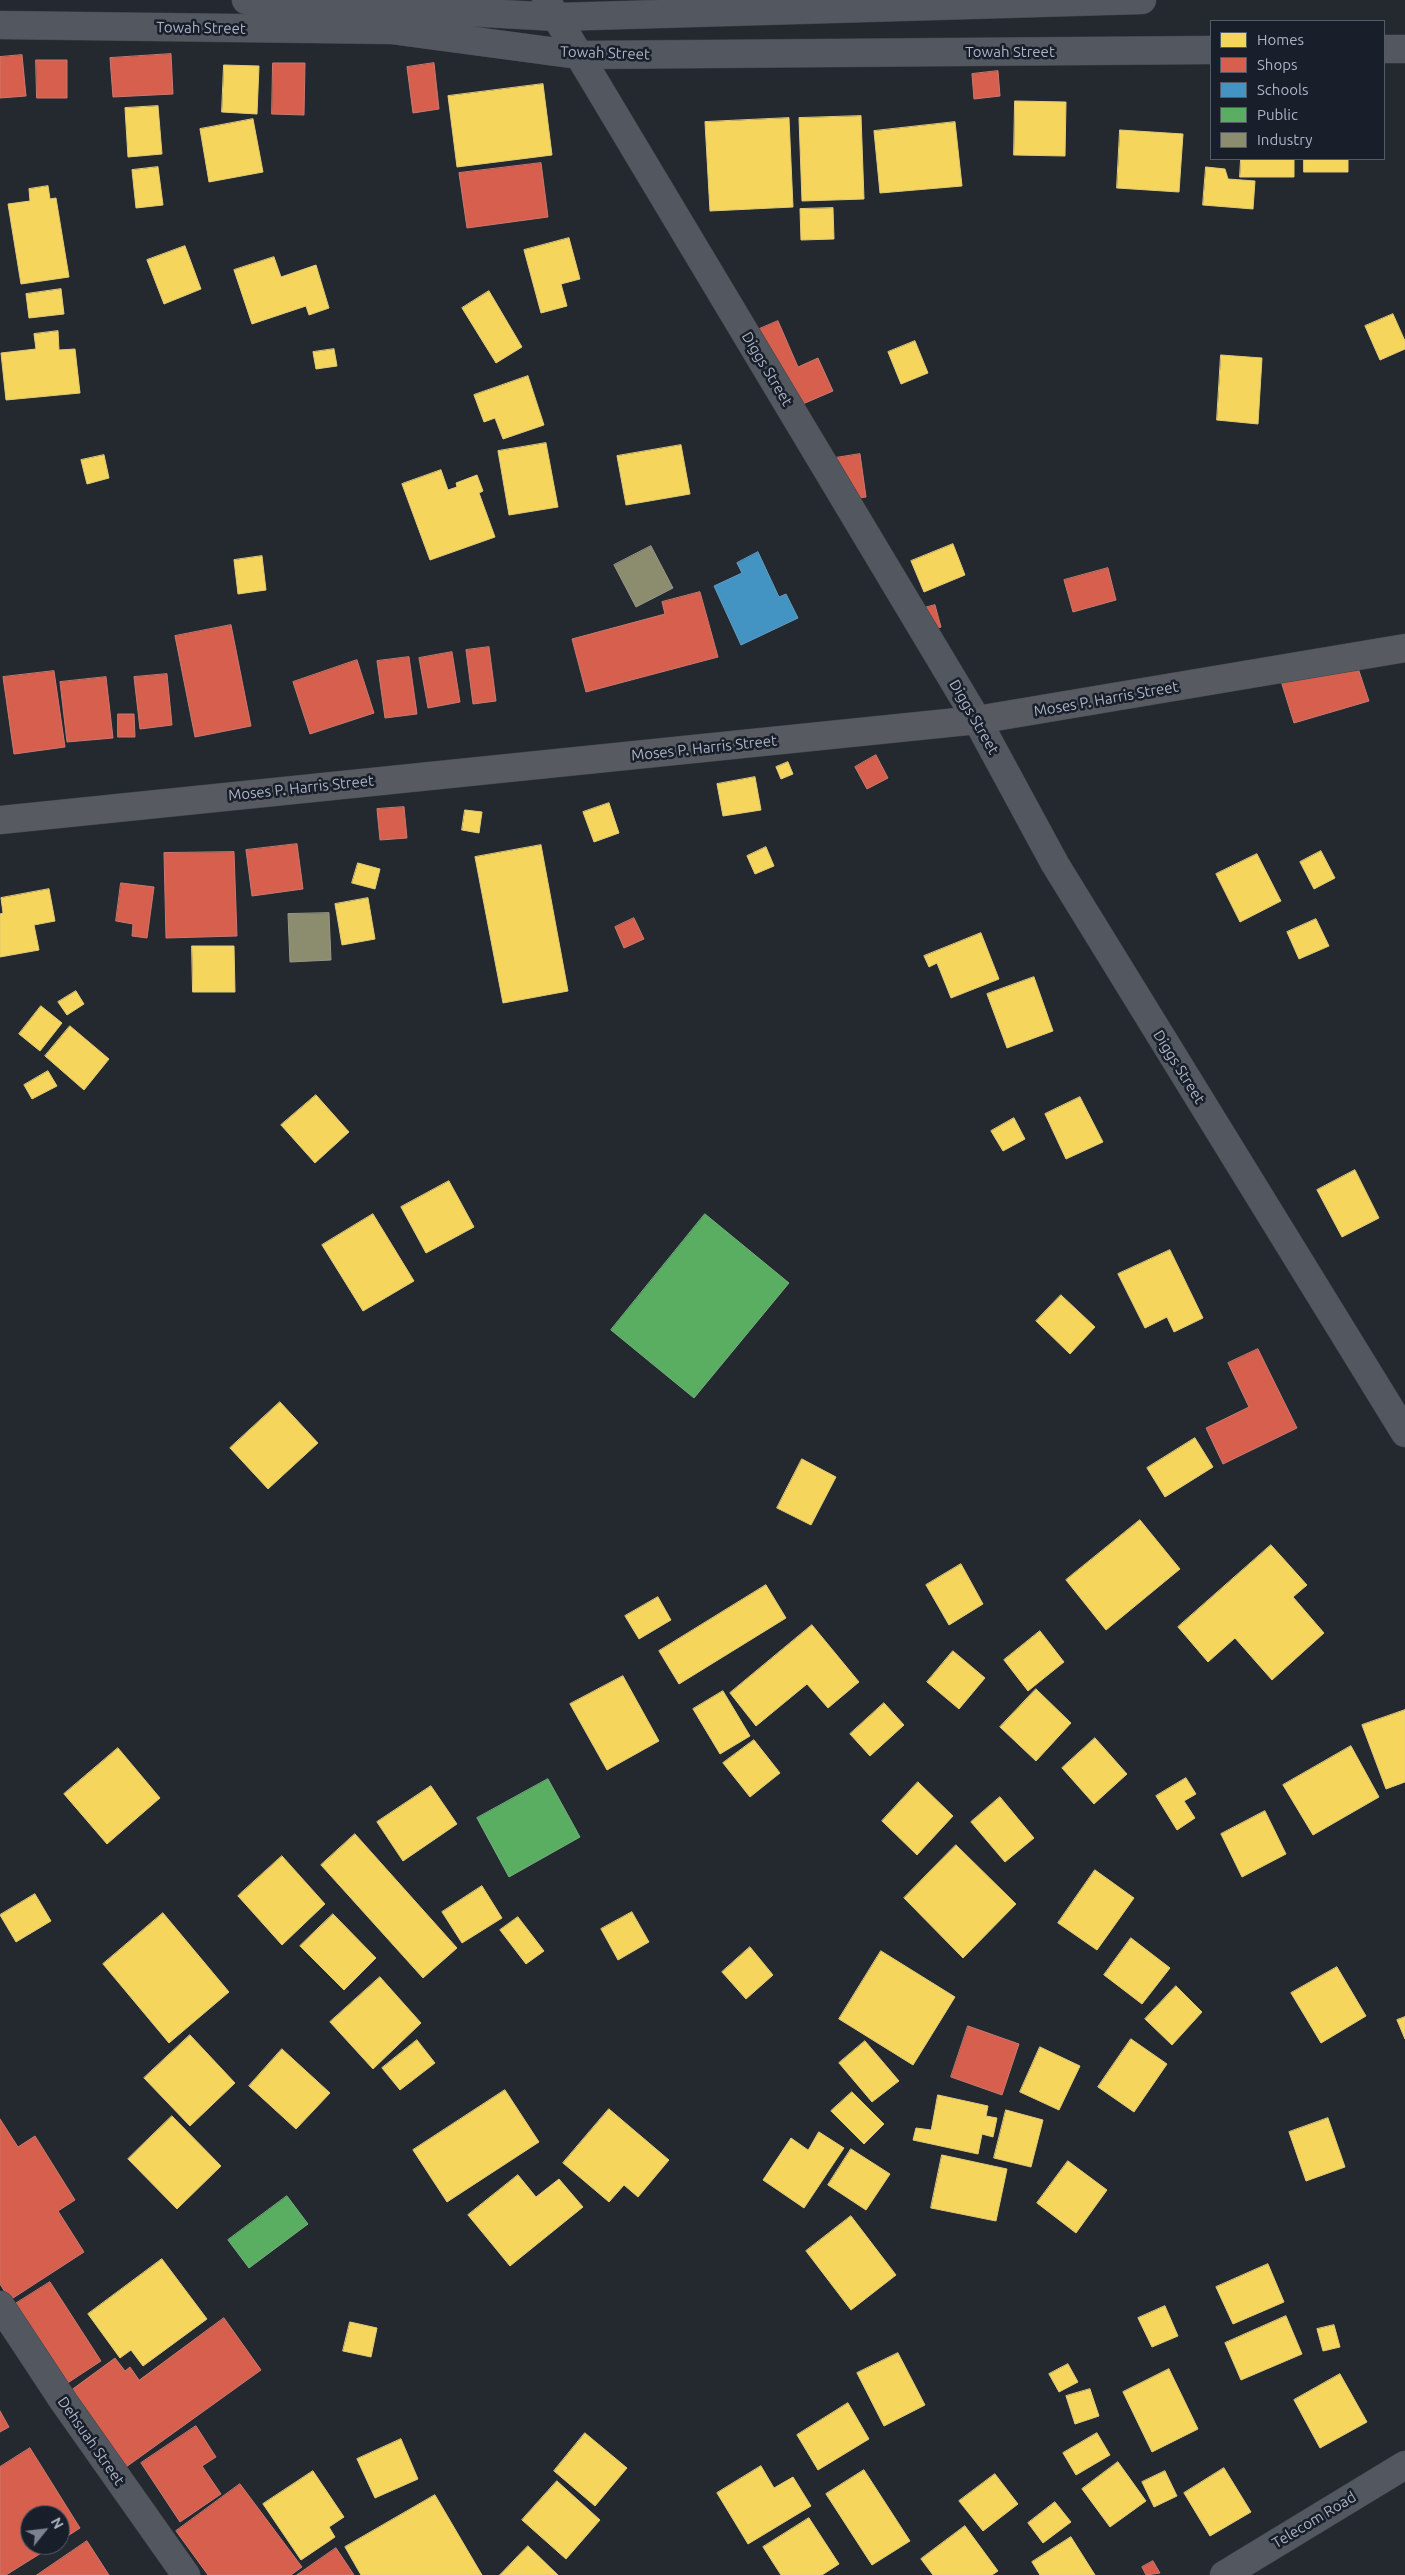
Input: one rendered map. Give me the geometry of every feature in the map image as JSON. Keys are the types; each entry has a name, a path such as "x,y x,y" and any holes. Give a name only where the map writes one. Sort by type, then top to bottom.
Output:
{"highway":[{"name":"Moses P. Harris Street","path":"0,820 977,720 1405,648"}],"street":[{"name":"Towah Street","path":"246,0 552,9 1142,0"},
{"name":"Diggs Street","path":"552,9 977,720 1055,864 1405,1433"},
{"name":"Towah Street","path":"0,25 392,30 579,55 1210,50"},
{"path":"1385,49 1405,49"},
{"name":"Dehsuah Street","path":"0,2304 64,2402 186,2575"},
{"name":"Telecom Road","path":"1224,2575 1405,2465"}],"building: Homes":[{"path":"224,65 259,66 257,114 222,112"},
{"path":"543,84 552,155 457,167 448,96"},
{"path":"1015,101 1066,102 1065,156 1014,155"},
{"path":"158,106 162,154 128,157 125,108"},
{"path":"861,116 864,199 802,201 799,118"},
{"path":"789,118 793,207 710,211 705,122"},
{"path":"253,119 263,172 209,182 200,129"},
{"path":"955,122 962,186 880,193 874,131"},
{"path":"1120,130 1183,134 1179,192 1117,188"},
{"path":"1241,160 1294,160 1294,177 1240,177"},
{"path":"1304,160 1348,160 1348,172 1304,172"},
{"path":"158,167 163,205 136,208 132,170"},
{"path":"1206,167 1225,169 1228,179 1255,181 1253,209 1203,205"},
{"path":"48,186 50,199 56,198 69,277 21,284 8,204 30,201 29,189"},
{"path":"833,208 834,239 801,240 800,209"},
{"path":"569,238 580,279 561,284 567,306 541,313 524,250"},
{"path":"185,246 201,289 164,304 147,260"},
{"path":"274,257 281,277 316,265 329,308 309,315 306,306 252,324 234,270"},
{"path":"61,289 64,314 29,318 26,294"},
{"path":"489,291 522,347 496,363 462,308"},
{"path":"1393,314 1405,341 1405,349 1380,360 1365,326"},
{"path":"58,331 59,350 75,349 80,393 6,400 1,353 36,349 34,334"},
{"path":"915,341 928,373 901,384 888,352"},
{"path":"334,349 337,366 316,369 313,352"},
{"path":"1221,355 1262,358 1258,424 1217,420"},
{"path":"528,376 544,425 503,439 495,418 484,422 474,395"},
{"path":"546,443 558,507 509,515 498,451"},
{"path":"681,445 690,494 626,505 617,456"},
{"path":"104,455 109,478 87,484 81,460"},
{"path":"441,470 448,490 457,487 456,483 477,475 483,491 479,493 495,537 430,560 402,484"},
{"path":"953,544 965,575 924,592 911,561"},
{"path":"262,556 266,590 238,594 234,560"},
{"path":"788,762 793,774 781,779 776,767"},
{"path":"755,777 761,810 723,816 717,784"},
{"path":"609,803 619,833 594,842 583,812"},
{"path":"465,810 482,812 479,833 462,830"},
{"path":"541,845 568,991 503,1003 475,857"},
{"path":"766,847 774,866 755,874 747,856"},
{"path":"1321,851 1335,878 1314,889 1300,862"},
{"path":"1257,854 1281,901 1240,922 1216,874"},
{"path":"358,863 380,869 375,889 352,883"},
{"path":"49,889 55,921 34,925 39,950 0,957 0,914 3,913 1,898"},
{"path":"368,898 375,939 342,945 335,904"},
{"path":"1316,919 1329,946 1299,959 1287,932"},
{"path":"981,933 999,979 951,998 937,963 929,967 924,956"},
{"path":"192,946 234,946 235,992 193,992"},
{"path":"1034,977 1053,1031 1007,1048 987,994"},
{"path":"76,991 84,1004 67,1015 58,1002"},
{"path":"41,1006 62,1023 40,1051 19,1034"},
{"path":"70,1026 109,1059 84,1090 45,1056"},
{"path":"48,1071 57,1086 32,1099 24,1085"},
{"path":"316,1095 349,1132 315,1163 281,1125"},
{"path":"1080,1097 1103,1142 1066,1159 1045,1114"},
{"path":"1014,1118 1025,1139 1003,1151 991,1131"},
{"path":"1355,1170 1379,1218 1342,1237 1317,1190"},
{"path":"449,1181 474,1227 426,1253 401,1207"},
{"path":"373,1214 414,1281 363,1311 322,1245"},
{"path":"1170,1250 1203,1318 1174,1332 1167,1317 1145,1328 1118,1274"},
{"path":"1061,1295 1095,1327 1070,1354 1036,1321"},
{"path":"280,1402 318,1443 268,1489 230,1448"},
{"path":"1195,1438 1213,1467 1165,1497 1147,1468"},
{"path":"802,1459 836,1477 811,1525 777,1508"},
{"path":"1140,1520 1180,1569 1106,1630 1066,1580"},
{"path":"1271,1545 1307,1585 1293,1597 1324,1633 1272,1680 1235,1638 1208,1662 1178,1627"},
{"path":"961,1564 983,1604 949,1625 926,1585"},
{"path":"766,1585 786,1618 679,1684 659,1651"},
{"path":"658,1597 671,1620 639,1639 625,1616"},
{"path":"812,1625 859,1682 828,1708 807,1684 756,1726 730,1693"},
{"path":"1040,1631 1064,1662 1028,1691 1004,1660"},
{"path":"953,1651 985,1678 959,1709 927,1682"},
{"path":"623,1676 659,1741 607,1770 570,1704"},
{"path":"1036,1689 1071,1723 1036,1761 1000,1727"},
{"path":"723,1691 750,1736 720,1754 693,1709"},
{"path":"884,1703 904,1725 870,1756 850,1734"},
{"path":"1405,1710 1405,1782 1386,1789 1362,1725"},
{"path":"1095,1738 1127,1774 1094,1804 1062,1768"},
{"path":"754,1740 780,1773 750,1797 723,1763"},
{"path":"1351,1746 1379,1797 1313,1835 1283,1785"},
{"path":"118,1748 160,1798 107,1844 64,1794"},
{"path":"1186,1778 1196,1794 1184,1801 1195,1818 1177,1830 1156,1796"},
{"path":"918,1782 953,1816 917,1855 882,1821"},
{"path":"431,1786 457,1824 403,1861 377,1822"},
{"path":"1000,1797 1034,1838 1005,1862 971,1822"},
{"path":"1265,1811 1286,1854 1242,1877 1221,1834"},
{"path":"355,1834 457,1948 423,1978 321,1865"},
{"path":"956,1845 1016,1904 963,1958 904,1898"},
{"path":"282,1856 325,1904 282,1945 238,1896"},
{"path":"1095,1870 1134,1898 1097,1950 1058,1923"},
{"path":"482,1886 502,1918 462,1943 442,1912"},
{"path":"35,1894 51,1921 16,1942 0,1915"},
{"path":"632,1912 649,1942 618,1960 601,1929"},
{"path":"163,1913 229,1992 169,2043 103,1964"},
{"path":"333,1914 376,1958 344,1990 300,1946"},
{"path":"518,1917 544,1951 526,1964 500,1930"},
{"path":"1131,1938 1170,1968 1142,2004 1104,1975"},
{"path":"750,1947 773,1975 746,1999 722,1972"},
{"path":"881,1951 955,1997 913,2065 839,2019"},
{"path":"1337,1967 1366,2016 1321,2043 1291,1993"},
{"path":"380,1977 421,2023 373,2069 330,2022"},
{"path":"1176,1986 1202,2012 1172,2045 1145,2019"},
{"path":"1405,2017 1405,2039 1397,2020"},
{"path":"190,2035 235,2083 190,2126 144,2078"},
{"path":"1131,2039 1167,2064 1134,2112 1098,2087"},
{"path":"417,2040 435,2063 400,2090 382,2068"},
{"path":"865,2041 899,2081 872,2102 839,2063"},
{"path":"1040,2047 1080,2066 1059,2110 1020,2092"},
{"path":"282,2049 330,2093 296,2129 249,2086"},
{"path":"505,2090 539,2142 447,2202 413,2150"},
{"path":"852,2092 884,2124 864,2144 831,2111"},
{"path":"938,2095 988,2106 986,2116 997,2118 993,2137 982,2134 978,2154 913,2140 916,2128 931,2130"},
{"path":"609,2109 669,2160 638,2197 624,2185 609,2202 563,2163"},
{"path":"1006,2110 1043,2120 1031,2167 994,2158"},
{"path":"172,2116 221,2166 177,2209 128,2159"},
{"path":"1328,2118 1345,2167 1306,2181 1289,2132"},
{"path":"819,2132 844,2148 804,2208 763,2180 791,2138 808,2150"},
{"path":"851,2149 890,2174 866,2210 828,2185"},
{"path":"942,2155 1007,2169 996,2221 931,2208"},
{"path":"1068,2161 1107,2190 1076,2233 1037,2203"},
{"path":"518,2175 536,2197 559,2179 583,2207 510,2266 468,2215"},
{"path":"851,2216 896,2275 851,2310 806,2251"},
{"path":"162,2259 207,2319 143,2366 131,2350 120,2358 88,2314"},
{"path":"1268,2264 1284,2302 1233,2324 1216,2287"},
{"path":"1165,2306 1178,2336 1152,2347 1138,2318"},
{"path":"1286,2316 1302,2354 1241,2380 1225,2343"},
{"path":"350,2322 377,2328 371,2357 343,2351"},
{"path":"1334,2325 1340,2347 1323,2351 1317,2329"},
{"path":"898,2353 925,2405 884,2426 857,2373"},
{"path":"1068,2364 1078,2382 1059,2392 1049,2374"},
{"path":"1169,2369 1198,2429 1152,2452 1123,2392"},
{"path":"1340,2374 1367,2422 1320,2448 1294,2400"},
{"path":"1090,2389 1099,2416 1075,2424 1066,2396"},
{"path":"848,2403 869,2439 818,2470 797,2435"},
{"path":"585,2433 627,2468 595,2506 554,2471"},
{"path":"1097,2433 1110,2455 1076,2475 1063,2453"},
{"path":"401,2439 418,2479 375,2498 357,2459"},
{"path":"1118,2462 1146,2501 1110,2527 1082,2489"},
{"path":"761,2466 774,2488 793,2477 811,2506 748,2544 717,2493"},
{"path":"1224,2468 1251,2512 1210,2536 1184,2493"},
{"path":"864,2470 910,2541 872,2565 826,2494"},
{"path":"313,2471 344,2517 329,2527 335,2537 301,2560 263,2504"},
{"path":"1165,2471 1177,2496 1154,2507 1142,2482"},
{"path":"995,2474 1018,2504 983,2531 959,2501"},
{"path":"557,2481 600,2520 566,2559 522,2520"},
{"path":"435,2495 482,2575 361,2575 345,2547"},
{"path":"1055,2502 1071,2522 1043,2543 1028,2523"},
{"path":"809,2518 839,2564 822,2575 781,2575 763,2547"},
{"path":"965,2526 998,2571 992,2575 933,2575 921,2559"},
{"path":"1071,2537 1095,2575 1040,2575 1032,2562"},
{"path":"528,2546 558,2575 500,2575"}],"building: Shops":[{"path":"171,54 173,94 113,97 110,58"},
{"path":"22,55 26,96 0,98 0,57"},
{"path":"36,60 67,60 67,98 37,98"},
{"path":"273,63 305,63 304,115 272,114"},
{"path":"434,63 439,109 413,113 407,67"},
{"path":"998,71 1000,96 974,99 972,74"},
{"path":"541,163 548,217 467,228 459,173"},
{"path":"778,321 798,367 818,358 833,391 789,410 757,330"},
{"path":"860,454 866,497 841,500 835,458"},
{"path":"1108,568 1116,600 1073,612 1064,580"},
{"path":"700,592 718,657 586,692 572,639 665,614 662,602"},
{"path":"935,605 941,627 919,633 913,611"},
{"path":"231,625 251,726 195,737 175,636"},
{"path":"489,647 496,701 473,704 466,650"},
{"path":"452,652 460,702 428,708 419,658"},
{"path":"409,657 417,714 385,718 377,661"},
{"path":"357,660 374,713 310,734 293,682"},
{"path":"1356,662 1369,701 1294,723 1277,668"},
{"path":"54,671 65,747 14,754 3,677"},
{"path":"167,674 172,725 140,729 134,677"},
{"path":"106,677 113,738 67,742 60,682"},
{"path":"118,714 134,714 135,737 118,737"},
{"path":"876,755 888,778 867,789 855,767"},
{"path":"404,807 407,838 380,840 377,809"},
{"path":"297,844 303,889 252,896 246,850"},
{"path":"234,852 237,936 166,938 164,853"},
{"path":"121,883 154,887 147,938 132,936 133,924 116,921"},
{"path":"634,918 644,939 624,948 615,927"},
{"path":"1258,1349 1297,1428 1223,1464 1206,1428 1249,1407 1228,1363"},
{"path":"968,2026 1019,2044 1002,2095 951,2077"},
{"path":"0,2119 18,2147 35,2136 75,2200 58,2211 84,2252 10,2300 0,2284"},
{"path":"50,2282 101,2361 63,2386 12,2306"},
{"path":"224,2318 261,2370 126,2467 70,2391 115,2358 125,2371 130,2367 139,2380"},
{"path":"0,2411 9,2427 0,2432"},
{"path":"196,2426 216,2457 202,2466 221,2494 180,2522 141,2463"},
{"path":"30,2448 66,2505 20,2505 20,2555 38,2555 6,2575 0,2575 0,2467"},
{"path":"240,2484 302,2567 291,2575 208,2575 176,2531"},
{"path":"70,2512 80,2528 70,2534"},
{"path":"87,2541 109,2575 37,2575 66,2555 70,2555 70,2553"},
{"path":"336,2548 354,2575 297,2575"},
{"path":"1153,2561 1160,2573 1146,2575 1142,2567"}],"building: Schools":[{"path":"758,552 779,597 786,594 798,618 741,645 714,586 742,573 737,563"}],"building: Public":[{"path":"705,1214 789,1283 694,1398 611,1330"},
{"path":"548,1779 580,1837 509,1877 477,1818"},
{"path":"287,2196 308,2224 249,2268 228,2240"}],"building: Industry":[{"path":"651,546 673,588 636,607 614,565"},
{"path":"329,913 331,960 290,962 288,914"}]}
